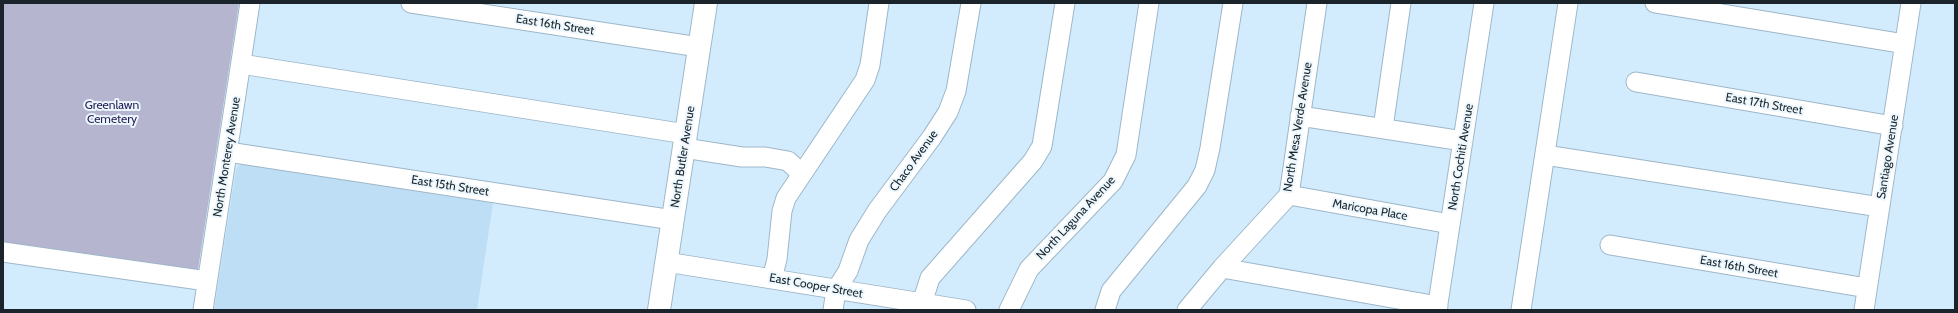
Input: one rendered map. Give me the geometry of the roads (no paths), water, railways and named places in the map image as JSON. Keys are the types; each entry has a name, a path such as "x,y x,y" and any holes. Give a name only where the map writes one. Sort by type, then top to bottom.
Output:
{"main road":[{"name":"North Butler Avenue","path":"659,310 706,3"}],"street":[{"name":"North Monterey Avenue","path":"202,310 228,152 250,3"},
{"name":"East 16th Street","path":"411,3 700,47"},
{"path":"772,279 777,259 782,210 786,198 865,80 870,65 879,3"},
{"name":"Chaco Avenue","path":"833,310 836,290 848,271 859,240 877,211 932,137 948,112 956,92 971,3"},
{"path":"922,303 930,278 1033,161 1042,146 1065,3"},
{"name":"North Laguna Avenue","path":"1008,310 1029,269 1113,181 1126,155 1149,3"},
{"path":"1105,310 1111,291 1197,186 1205,170 1210,148 1233,3"},
{"name":"North Mesa Verde Avenue","path":"1187,310 1222,268 1289,195 1317,3"},
{"path":"1383,128 1401,3"},
{"name":"North Cochiti Avenue","path":"1438,308 1484,3"},
{"path":"1521,310 1568,3"},
{"path":"1655,3 1905,44"},
{"name":"Santiago Avenue","path":"1864,310 1911,3"},
{"path":"241,64 685,141 742,157 765,157 788,161 802,174"},
{"name":"East 17th Street","path":"1636,82 1893,126"},
{"path":"1300,116 1463,141"},
{"name":"East 15th Street","path":"228,152 673,220"},
{"path":"1545,155 1880,207"},
{"name":"Maricopa Place","path":"1289,195 1450,224"},
{"name":"East 16th Street","path":"1610,245 1868,288"},
{"path":"3,252 207,281"},
{"name":"East Cooper Street","path":"666,262 966,310"},
{"path":"1222,268 1438,308"}],"park label":[{"name":"Greenlawn Cemetery","path":"112,112"}]}
